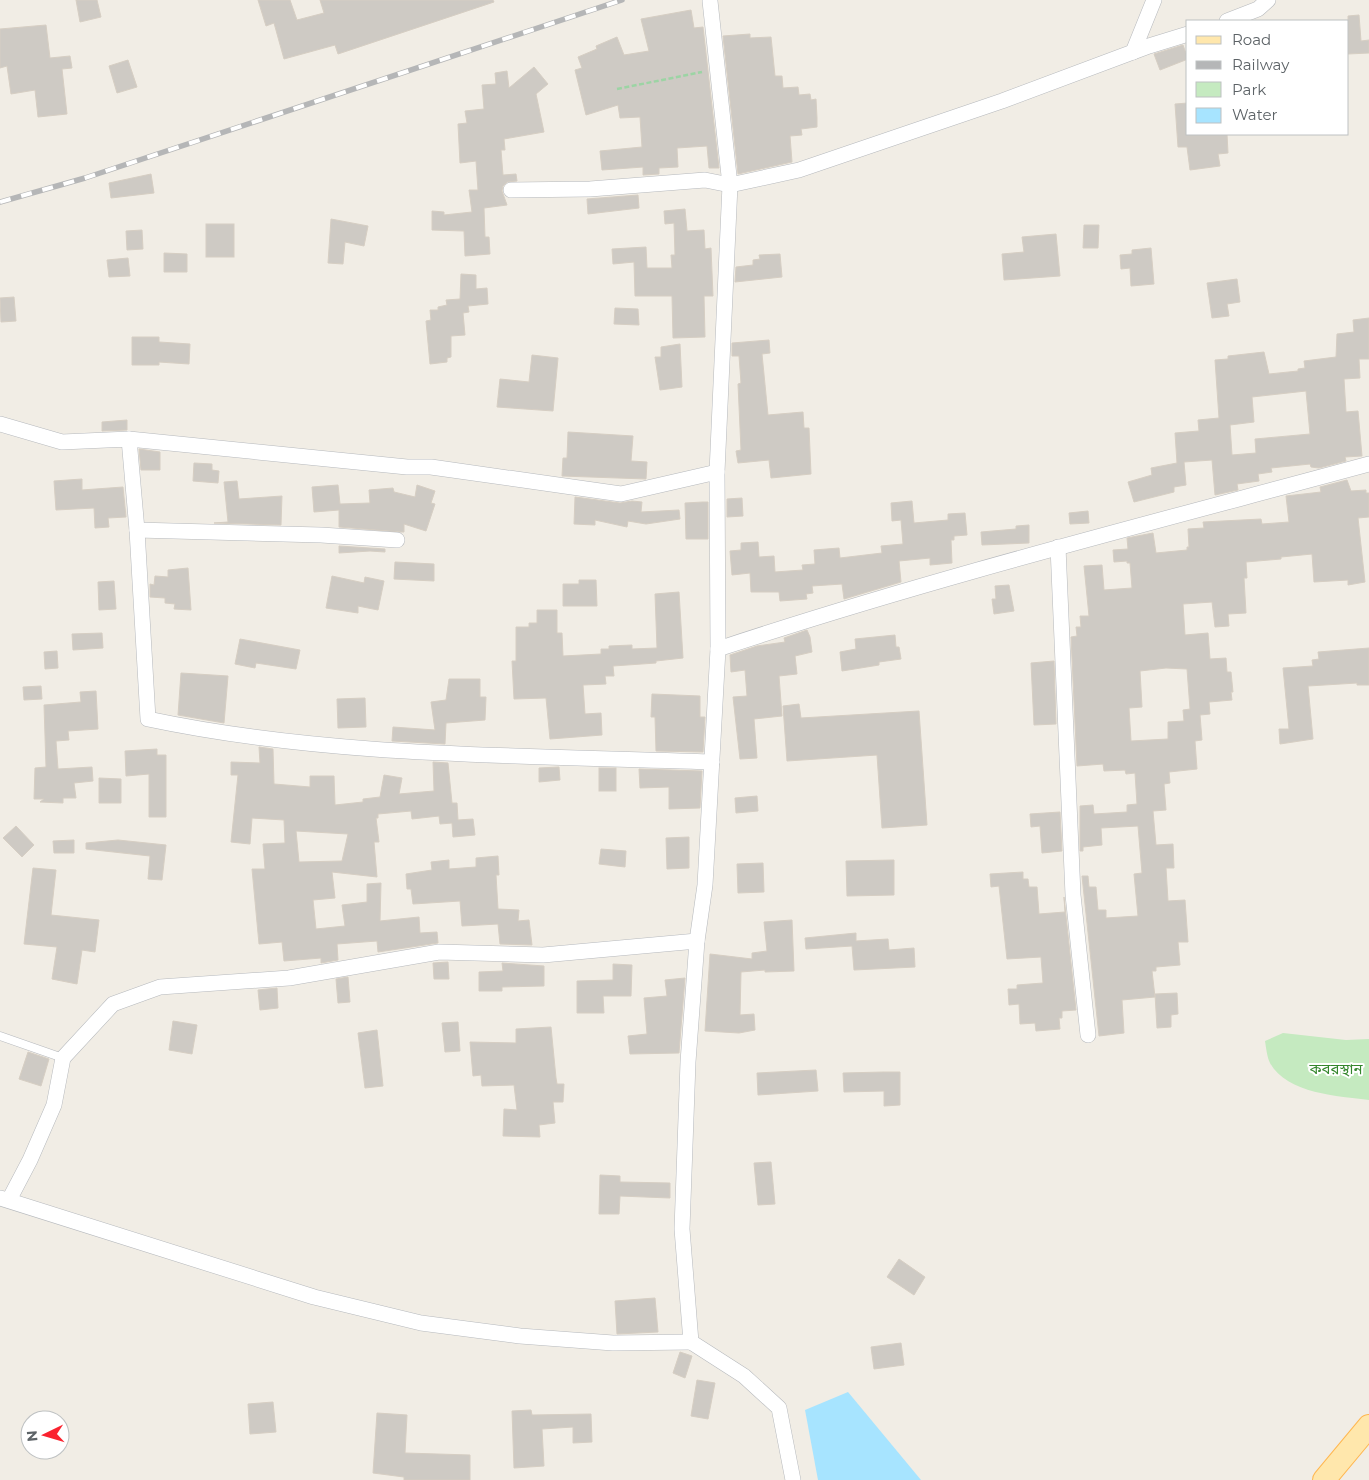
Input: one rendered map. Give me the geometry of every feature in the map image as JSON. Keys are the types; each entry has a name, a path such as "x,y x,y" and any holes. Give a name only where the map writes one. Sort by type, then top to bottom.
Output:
{"main road":[{"path":"1324,1480 1369,1426"}],"street":[{"path":"1133,52 1154,0"},
{"path":"1230,20 1258,9 1268,0"},
{"path":"691,1342 682,1229 688,1062 696,941 705,885 718,649 717,472 730,185 710,1"},
{"path":"510,190 590,189 705,180 730,185 799,170 883,143 1133,52 1186,35"},
{"path":"0,424 62,442 129,439 407,467 431,467 621,494 717,472"},
{"path":"129,439 137,530 148,719 215,733 418,751 712,762"},
{"path":"718,649 793,624 1058,547 1369,464"},
{"path":"137,530 320,535 397,540"},
{"path":"1058,547 1072,885 1088,1035"},
{"path":"696,941 543,955 439,952 289,978 160,987 113,1004 63,1058 54,1105 30,1160 4,1199 306,1294 421,1323 520,1336 613,1343 691,1342 744,1376 779,1408 793,1480"}],"lane":[{"path":"0,1036 63,1058"}],"path":[{"path":"617,88 716,69"}],"green space":[{"name":"কবরস্থান","path":"1283,1033 1346,1040 1369,1039 1369,1100 1315,1092 1288,1081 1270,1063 1265,1041"}],"water":[{"path":"848,1392 921,1480 818,1480 805,1410"}],"building":[{"path":"76,0 97,0 101,17 80,22"},
{"path":"258,0 290,0 297,20 324,13 320,0 493,0 494,2 338,54 335,45 284,59 274,23 266,26"},
{"path":"691,10 694,28 703,27 719,168 709,168 707,146 677,148 678,167 659,168 659,174 643,175 643,167 602,170 600,151 642,147 640,117 620,118 618,105 586,115 575,70 582,68 578,57 597,49 596,46 617,37 624,55 649,51 641,19"},
{"path":"1359,15 1361,41 1369,40 1369,53 1349,54 1348,16"},
{"path":"46,25 50,58 70,56 72,68 62,69 67,114 38,117 35,90 11,94 7,66 0,68 0,29"},
{"path":"750,34 750,38 771,37 775,76 782,76 783,88 798,87 799,95 810,94 811,100 816,99 817,127 801,129 802,135 790,136 792,162 738,174 723,36"},
{"path":"1183,45 1186,60 1160,70 1154,54"},
{"path":"128,60 137,87 117,93 109,66"},
{"path":"534,67 548,84 536,94 544,132 504,139 505,150 501,150 503,175 516,174 517,181 507,182 503,186 502,191 507,205 484,208 485,237 489,237 490,254 465,256 464,231 432,230 432,211 444,212 444,215 472,212 469,190 478,190 476,161 460,163 458,124 467,123 465,111 484,109 482,85 496,84 495,73 507,71 509,88"},
{"path":"1186,103 1186,135 1227,135 1228,153 1218,154 1220,166 1190,170 1187,147 1178,147 1175,104"},
{"path":"151,174 154,193 111,198 109,183"},
{"path":"638,195 639,208 588,214 587,199"},
{"path":"685,209 687,231 704,230 705,249 711,248 713,296 704,296 705,337 673,338 672,296 635,296 634,262 613,264 612,249 646,247 647,268 672,268 671,255 675,255 674,223 665,224 664,211"},
{"path":"331,219 368,226 364,246 345,242 343,264 328,263"},
{"path":"206,224 234,224 234,257 206,257"},
{"path":"1084,225 1099,225 1098,248 1083,248"},
{"path":"142,230 143,249 127,250 126,231"},
{"path":"1056,234 1060,276 1004,280 1002,254 1024,252 1022,237"},
{"path":"1151,248 1154,284 1131,286 1130,268 1121,269 1120,255 1132,254 1132,250"},
{"path":"164,253 187,254 187,272 164,272"},
{"path":"780,254 782,277 735,282 736,267 753,265 753,260 760,259 759,255"},
{"path":"128,258 130,276 109,277 107,260"},
{"path":"461,274 476,275 476,289 487,288 488,304 468,306 469,312 463,313 465,335 451,336 451,357 447,358 447,362 430,364 426,321 431,320 430,310 438,310 438,307 447,305 446,300 460,299"},
{"path":"1237,279 1240,302 1227,304 1229,316 1212,318 1207,283"},
{"path":"14,297 16,321 1,322 0,298"},
{"path":"615,308 638,309 639,325 614,324"},
{"path":"1369,318 1369,359 1359,359 1360,378 1344,379 1346,412 1358,411 1362,456 1345,457 1346,461 1319,468 1311,467 1310,464 1271,468 1272,472 1258,474 1259,481 1237,484 1238,490 1215,495 1212,460 1184,462 1186,485 1174,487 1174,492 1134,502 1128,482 1152,475 1151,468 1177,463 1175,433 1199,431 1198,420 1219,418 1215,360 1228,359 1228,356 1264,352 1269,374 1298,371 1298,369 1305,368 1304,361 1336,357 1337,334 1354,332 1353,320","holes":["1306,391 1310,434 1255,439 1256,453 1232,455 1230,425 1254,422 1252,397"]},
{"path":"132,337 159,337 159,342 190,344 189,364 159,362 159,365 132,365"},
{"path":"769,340 770,353 762,354 768,415 803,412 804,428 809,428 811,474 771,478 769,460 738,463 736,451 741,450 738,384 741,383 739,356 732,356 732,343"},
{"path":"680,344 682,387 660,390 655,357 661,357 661,347"},
{"path":"532,355 558,358 553,411 497,407 500,379 529,382"},
{"path":"127,420 127,430 102,431 102,422"},
{"path":"568,432 633,436 631,461 647,462 646,479 562,476 563,458 567,458"},
{"path":"139,449 160,452 160,470 141,470"},
{"path":"194,463 212,464 212,470 219,471 218,483 193,481"},
{"path":"82,479 82,490 123,487 126,517 108,518 109,527 95,528 94,508 56,510 54,481"},
{"path":"1347,480 1351,491 1366,490 1366,493 1369,493 1369,517 1358,518 1365,582 1348,585 1348,580 1314,582 1312,554 1281,557 1281,559 1246,562 1247,578 1244,578 1246,613 1228,614 1229,626 1215,627 1212,602 1183,604 1185,635 1208,633 1210,659 1226,658 1227,672 1231,672 1233,692 1231,692 1232,700 1209,702 1210,714 1200,715 1202,740 1195,741 1197,769 1169,772 1170,783 1164,784 1166,810 1153,811 1156,845 1173,844 1174,868 1166,868 1168,901 1185,900 1188,942 1178,942 1180,965 1156,967 1156,971 1152,971 1155,997 1122,1000 1124,1033 1099,1036 1082,876 1088,876 1089,887 1096,887 1098,910 1106,910 1106,918 1138,916 1134,874 1142,873 1138,826 1101,828 1102,845 1083,847 1083,851 1080,851 1080,806 1093,805 1094,814 1127,812 1127,805 1137,804 1135,773 1126,774 1125,770 1104,771 1103,764 1077,766 1071,637 1077,636 1076,627 1081,627 1080,616 1089,616 1084,566 1102,565 1104,590 1132,588 1130,563 1127,563 1127,561 1114,562 1113,550 1128,549 1127,538 1153,533 1156,553 1187,550 1187,547 1189,547 1188,529 1204,528 1203,522 1261,519 1262,524 1289,522 1286,496 1321,492 1320,487","holes":["1166,668 1187,669 1190,709 1183,710 1184,721 1168,722 1168,739 1131,741 1129,708 1142,707 1140,671"]},
{"path":"237,481 239,499 282,496 281,525 214,523 228,522 224,482"},
{"path":"338,485 340,504 370,503 369,490 393,488 394,492 415,497 417,485 435,491 431,503 435,504 426,531 404,524 404,532 339,527 339,510 314,512 312,487"},
{"path":"575,497 620,503 642,502 641,512 679,510 680,519 646,524 628,521 627,527 595,520 595,525 574,524"},
{"path":"742,498 743,516 727,517 727,499"},
{"path":"912,501 914,523 948,520 948,514 965,513 967,535 954,536 954,540 951,540 952,563 930,565 930,558 899,561 901,582 844,599 842,584 812,586 813,593 806,594 807,599 780,601 779,592 751,592 750,573 732,575 730,551 741,550 741,543 758,542 759,557 774,556 775,572 803,570 802,565 815,564 814,550 839,548 840,558 882,553 881,546 903,544 901,520 892,521 891,503"},
{"path":"708,502 708,539 686,539 685,503"},
{"path":"1088,511 1089,523 1070,524 1069,513"},
{"path":"1029,525 1029,543 982,545 981,532 1016,529 1016,526"},
{"path":"339,546 385,549 385,552 339,553"},
{"path":"395,562 434,564 434,581 394,579"},
{"path":"188,568 191,610 174,609 175,604 165,603 165,598 150,597 150,584 154,585 155,576 168,577 168,570"},
{"path":"332,576 364,583 365,577 384,581 378,610 358,606 358,613 326,608"},
{"path":"579,580 596,580 597,606 563,606 563,584 579,584"},
{"path":"114,581 116,609 99,610 98,582"},
{"path":"1009,585 1014,611 994,614 992,599 996,599 995,586"},
{"path":"679,592 683,658 656,661 656,663 613,666 614,676 605,676 606,684 583,685 585,714 601,713 602,735 550,739 546,698 514,699 512,661 516,661 516,627 529,627 529,623 537,623 537,610 557,610 557,633 562,633 563,656 601,654 601,649 609,649 609,646 632,645 632,649 657,648 655,594"},
{"path":"807,630 812,652 795,656 797,674 779,676 782,716 754,719 757,758 740,759 733,697 747,696 745,670 731,672 730,655 757,646 785,642 784,638"},
{"path":"102,633 103,648 73,650 72,634"},
{"path":"895,635 896,647 899,647 901,659 842,671 840,652 856,649 855,639"},
{"path":"240,639 300,650 296,669 256,663 255,668 235,664"},
{"path":"1369,648 1369,685 1357,685 1357,683 1308,686 1313,739 1280,744 1279,729 1289,729 1283,668 1313,666 1312,660 1319,659 1318,652"},
{"path":"57,651 58,668 45,669 44,652"},
{"path":"1054,661 1056,724 1034,725 1031,663"},
{"path":"181,673 228,676 224,723 178,715"},
{"path":"449,679 480,679 480,697 486,697 485,720 446,723 445,744 392,741 393,727 435,730 431,702 446,700"},
{"path":"41,686 42,699 24,700 23,687"},
{"path":"96,691 98,729 68,731 69,740 56,741 58,769 92,767 93,781 74,783 76,798 63,798 63,803 40,802 44,799 34,799 35,768 46,767 44,705 81,702 80,692"},
{"path":"652,694 700,696 700,717 705,717 703,752 656,751 655,717 651,717"},
{"path":"365,698 366,727 338,728 337,699"},
{"path":"799,704 801,718 919,711 927,825 882,828 877,755 787,761 783,706"},
{"path":"259,747 273,749 274,784 310,787 310,776 334,776 335,805 363,802 363,799 380,797 384,775 402,778 399,794 434,791 433,762 448,763 452,803 457,803 458,820 473,819 475,835 453,837 452,823 440,824 439,816 412,819 411,811 378,814 378,818 376,818 379,842 374,842 377,877 332,872 335,898 313,900 316,929 345,926 342,905 367,902 367,884 381,883 380,921 419,917 420,933 437,932 438,943 378,952 377,941 337,944 338,960 321,963 321,958 284,961 282,942 259,944 252,869 265,869 263,844 285,843 284,820 252,818 250,844 231,842 238,775 231,775 231,762 260,763","holes":["296,831 348,834 342,861 299,862"]},
{"path":"157,749 157,755 166,755 166,817 149,817 149,774 126,776 125,751"},
{"path":"559,767 560,780 539,782 539,768"},
{"path":"599,768 616,768 616,791 599,791"},
{"path":"639,769 702,771 700,808 669,809 669,787 640,788"},
{"path":"99,778 121,779 121,803 99,803"},
{"path":"757,796 758,811 736,813 735,798"},
{"path":"1060,812 1062,851 1042,853 1040,826 1031,827 1030,814"},
{"path":"16,826 34,845 22,857 3,838"},
{"path":"689,837 689,868 667,869 666,838"},
{"path":"74,840 74,853 54,853 53,841"},
{"path":"118,840 166,845 162,880 148,879 150,856 86,849 86,843"},
{"path":"601,849 626,851 625,867 599,864"},
{"path":"498,856 499,875 496,875 498,909 519,910 518,921 529,920 532,945 500,944 498,924 462,926 460,901 413,904 411,889 407,889 406,874 432,870 431,862 449,860 449,869 476,867 476,858"},
{"path":"894,860 894,895 847,896 846,861"},
{"path":"763,863 764,892 738,893 737,864"},
{"path":"33,868 56,870 51,915 99,920 95,952 82,950 77,984 52,979 57,947 24,944"},
{"path":"1023,872 1023,879 1028,879 1029,887 1037,887 1039,914 1065,912 1064,897 1076,1010 1062,1011 1062,1018 1059,1018 1060,1029 1036,1031 1035,1023 1020,1024 1019,1004 1009,1005 1008,989 1017,989 1017,985 1043,983 1041,957 1007,959 999,886 991,887 990,874"},
{"path":"792,920 794,971 765,972 765,970 741,972 740,1015 754,1014 755,1030 739,1033 705,1031 710,954 752,959 752,953 767,951 764,922"},
{"path":"856,933 856,941 888,939 889,950 914,948 915,967 854,970 852,946 806,949 805,938"},
{"path":"448,962 449,979 434,979 433,963"},
{"path":"502,963 544,966 544,986 502,987 502,991 479,991 479,972 503,971"},
{"path":"613,964 632,965 631,996 603,996 604,1013 577,1013 577,981 613,980"},
{"path":"348,977 350,1002 338,1003 336,979"},
{"path":"685,978 679,1053 630,1054 628,1036 647,1034 644,998 667,996 665,980"},
{"path":"277,988 278,1008 260,1010 258,990"},
{"path":"1177,993 1178,1014 1171,1015 1171,1027 1157,1028 1155,994"},
{"path":"173,1021 197,1025 192,1054 169,1050"},
{"path":"458,1022 460,1051 445,1052 442,1023"},
{"path":"551,1027 557,1084 564,1084 563,1102 553,1102 555,1123 539,1125 540,1137 503,1136 504,1109 517,1110 514,1085 482,1086 481,1075 473,1076 470,1042 516,1043 516,1029"},
{"path":"377,1030 383,1086 365,1088 358,1033"},
{"path":"28,1052 49,1059 41,1086 19,1079"},
{"path":"816,1070 818,1091 758,1095 757,1073"},
{"path":"900,1072 900,1105 884,1106 884,1091 844,1092 843,1073"},
{"path":"771,1162 775,1204 758,1205 754,1163"},
{"path":"600,1175 620,1176 620,1182 670,1183 670,1198 620,1196 619,1214 599,1214"},
{"path":"899,1259 925,1277 914,1295 887,1277"},
{"path":"655,1298 658,1332 617,1334 615,1301"},
{"path":"901,1343 904,1365 874,1369 871,1347"},
{"path":"680,1352 692,1356 685,1378 673,1373"},
{"path":"697,1380 715,1383 708,1419 691,1416"},
{"path":"273,1402 276,1432 250,1434 248,1404"},
{"path":"531,1410 532,1415 591,1414 592,1442 573,1443 573,1427 542,1429 544,1466 514,1468 512,1411"},
{"path":"377,1413 407,1415 405,1453 470,1455 470,1480 404,1480 404,1477 373,1473"}],"railway":[{"path":"0,202 85,178 622,0"}]}
